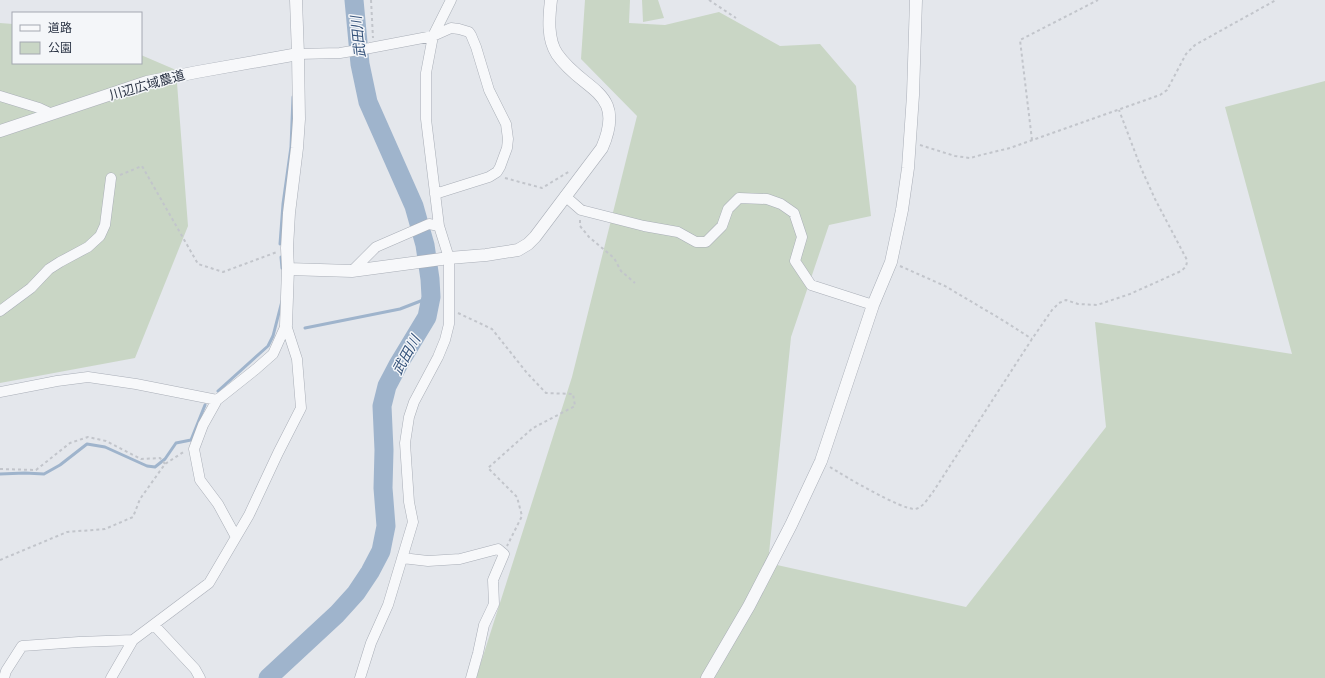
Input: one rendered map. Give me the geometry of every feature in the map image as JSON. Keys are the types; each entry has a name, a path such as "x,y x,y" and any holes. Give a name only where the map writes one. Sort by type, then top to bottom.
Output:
{"street":[{"path":"111,678 133,640 209,583 249,515 301,408 297,359 286,325 288,269 286,248 299,119 296,0"},
{"path":"360,678 371,643 388,605 413,522 409,502 405,443 409,418 414,402 438,357 445,340 449,324 445,258 434,225 435,194 425,101 426,73 433,36 451,0"},
{"path":"288,269 352,271 445,258 486,255 518,250 528,244 535,237 602,148 607,136 610,116 606,101 568,67 557,53 550,31 549,12 551,0"},
{"path":"707,678 749,606 791,525 821,461 873,305 891,262 905,189 910,142 916,0"},
{"path":"298,54 340,53 433,36 451,28 459,28 469,32 474,40 489,90 508,131 508,139 504,158 500,167 489,178 435,194"},
{"name":"川辺広域農道","path":"0,131 147,82 298,54"},
{"path":"0,96 39,108 52,114"},
{"path":"0,311 30,288 49,269 88,247 100,236 105,225 111,178"},
{"path":"565,196 580,210 644,226 678,232 696,242 706,242 722,226 728,209 740,198 767,198 781,204 794,213 802,237 795,261 811,286 873,305"},
{"path":"352,271 376,247 405,234 434,225"},
{"path":"236,537 218,504 200,480 194,449 217,400 256,369 272,354 286,325"},
{"path":"0,392 57,381 88,377 136,384 217,400"},
{"path":"402,558 428,561 460,559 498,549 504,554 493,580 494,604 484,625 471,678"},
{"path":"154,625 195,669 200,678"},
{"path":"4,678 6,671 22,646 133,640"}],"path":[{"path":"371,0 372,47"},
{"path":"708,0 736,18"},
{"path":"1032,140 1020,40 1098,0"},
{"path":"910,142 955,156 970,158 1010,148 1160,95 1167,90 1186,54 1195,45 1276,0"},
{"path":"821,461 845,476 900,505 910,508 919,507 932,492 1052,310 1062,301 1066,300 1078,304 1088,305 1097,305 1108,302 1179,272 1187,265 1187,260 1152,193 1119,110"},
{"path":"111,178 142,166 198,264 223,272 286,248"},
{"path":"495,173 504,178 542,188 572,169"},
{"path":"580,210 580,226 589,237 614,258 621,272 635,283"},
{"path":"891,262 945,286 1004,320 1032,339"},
{"path":"449,309 492,329 546,393 573,394 575,406 533,428 488,468 517,497 522,516 504,554"},
{"path":"0,469 36,470 70,443 88,437 106,441 141,459 160,458 165,464"},
{"path":"0,560 67,532 105,529 133,517 140,499 165,464 183,451 194,449"}],"green space":[{"path":"585,0 630,0 629,23 665,25 719,12 780,46 820,44 856,86 871,216 829,225 791,337 768,563 966,607 1106,427 1095,322 1292,354 1225,107 1325,81 1325,678 476,678 572,377 637,116 581,59"},
{"path":"642,0 658,0 664,18 643,22"},
{"path":"0,23 12,24 12,64 142,64 142,55 176,70 188,226 135,358 0,383"}],"waterway":[{"name":"武田川","path":"268,678 337,614 356,593 370,572 381,551 386,526 383,488 384,450 382,406 387,386 427,317 431,297 425,245 414,206 368,102 360,64 354,0"},
{"path":"280,244 283,204 291,147 293,97"},
{"path":"281,257 282,268"},
{"path":"305,328 400,309 431,297"},
{"path":"218,391 268,346 273,336 282,301"},
{"path":"0,474 44,474 60,465 87,444 105,447 147,466 155,467 165,459 176,443 191,440 205,405"}]}
